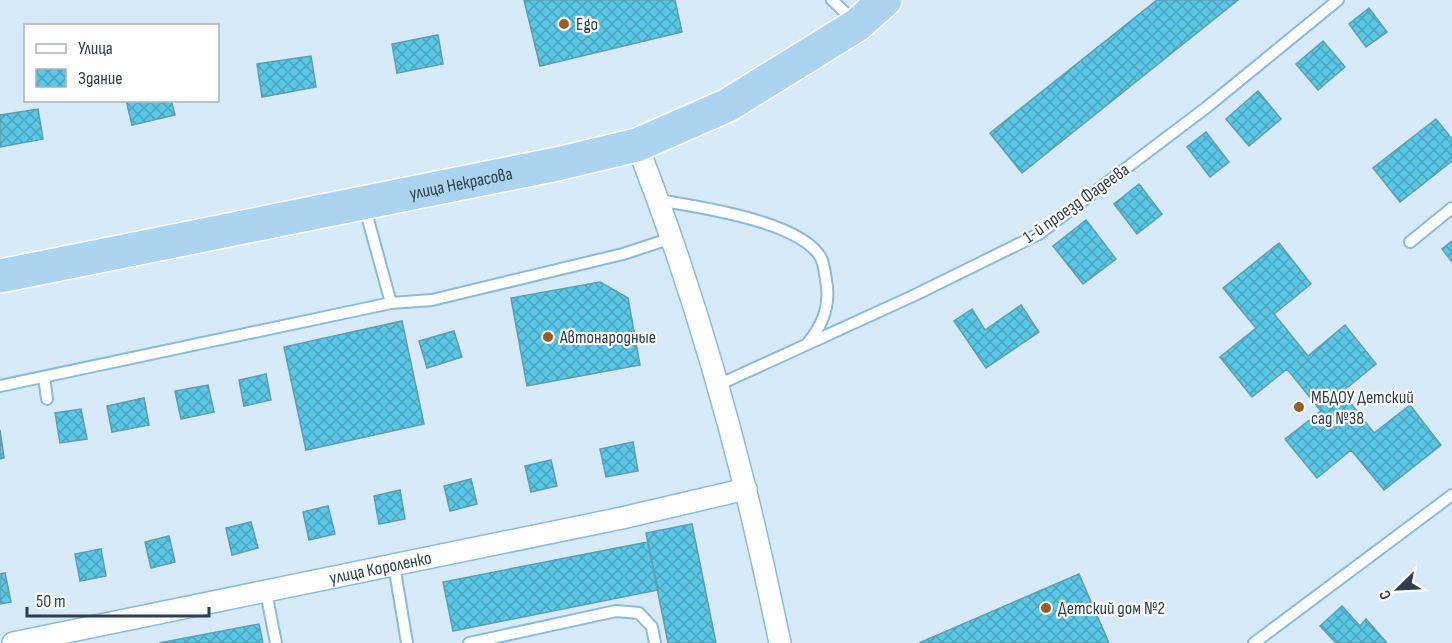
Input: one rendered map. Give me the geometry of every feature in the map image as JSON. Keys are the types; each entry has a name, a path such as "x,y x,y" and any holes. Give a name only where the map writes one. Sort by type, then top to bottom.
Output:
{"highway":[{"name":"улица Некрасова","path":"0,276 557,164 636,145 728,105 857,25 885,0"}],"street":[{"path":"636,145 672,238 718,385 746,489 780,643"},
{"name":"улица Короленко","path":"13,643 621,518 746,489"}],"lane":[{"path":"832,0 857,25"},
{"name":"1-й проезд Фадеева","path":"718,385 915,295 1039,234 1207,107 1338,0"},
{"path":"658,200 731,213 767,224 798,237 811,247 821,258 829,293 827,311 805,346"},
{"path":"364,203 391,303"},
{"path":"1410,242 1452,208"},
{"path":"0,386 391,303 432,300 623,254 672,238"},
{"path":"44,377 47,399"},
{"path":"1254,643 1452,495"},
{"path":"394,565 407,643"},
{"path":"266,591 276,643"},
{"path":"469,643 616,611 639,613 652,627 655,643"}],"building":[{"path":"524,0 675,0 682,32 540,66"},
{"path":"1157,0 1238,0 1022,173 990,133"},
{"path":"1369,8 1387,32 1366,47 1349,24"},
{"path":"438,35 443,64 397,73 392,44"},
{"path":"1323,41 1345,67 1318,90 1296,64"},
{"path":"311,56 316,87 262,97 257,64"},
{"path":"1258,91 1281,119 1249,146 1226,119"},
{"path":"126,102 172,102 175,115 132,125"},
{"path":"38,109 43,139 0,147 0,115"},
{"path":"1436,119 1452,139 1452,161 1400,202 1373,168"},
{"path":"1206,132 1229,162 1210,177 1187,147"},
{"path":"1139,184 1162,214 1137,234 1114,204"},
{"path":"1086,220 1116,259 1083,284 1053,246"},
{"path":"1452,241 1452,262 1442,249"},
{"path":"1279,243 1311,284 1274,314 1308,356 1345,325 1376,364 1342,392 1374,433 1410,405 1441,445 1384,490 1351,450 1317,478 1285,439 1321,411 1287,369 1252,397 1220,357 1256,328 1223,288"},
{"path":"600,282 628,298 640,365 527,386 511,298"},
{"path":"1021,305 1039,332 986,368 954,321 972,309 985,330"},
{"path":"402,321 424,424 306,450 284,347"},
{"path":"454,331 462,357 427,368 419,341"},
{"path":"266,374 271,400 244,406 239,380"},
{"path":"208,385 214,412 181,419 175,391"},
{"path":"144,398 149,425 112,432 107,406"},
{"path":"81,409 87,439 60,443 55,413"},
{"path":"0,430 4,458 0,459"},
{"path":"633,442 638,471 606,477 600,449"},
{"path":"551,460 557,486 531,492 525,466"},
{"path":"471,479 477,504 450,511 444,486"},
{"path":"400,490 405,519 379,524 374,496"},
{"path":"328,506 335,534 309,540 303,512"},
{"path":"251,522 258,548 232,555 226,528"},
{"path":"692,524 716,643 668,643 646,533"},
{"path":"169,536 175,562 151,568 145,542"},
{"path":"648,542 658,590 453,631 443,582"},
{"path":"101,549 106,576 80,581 75,554"},
{"path":"5,573 11,602 0,604 0,574"},
{"name":"Детский дом №2","path":"1079,574 1109,643 919,643"},
{"path":"1342,606 1360,626 1366,619 1387,643 1336,643 1320,626"},
{"path":"259,624 263,643 159,643"}],"place":[{"name":"Ego","path":"564,24"},
{"name":"Автонародные","path":"548,337"},
{"name":"МБДОУ Детский сад №38","path":"1299,407"},
{"name":"Детский дом №2","path":"1046,608"}]}
